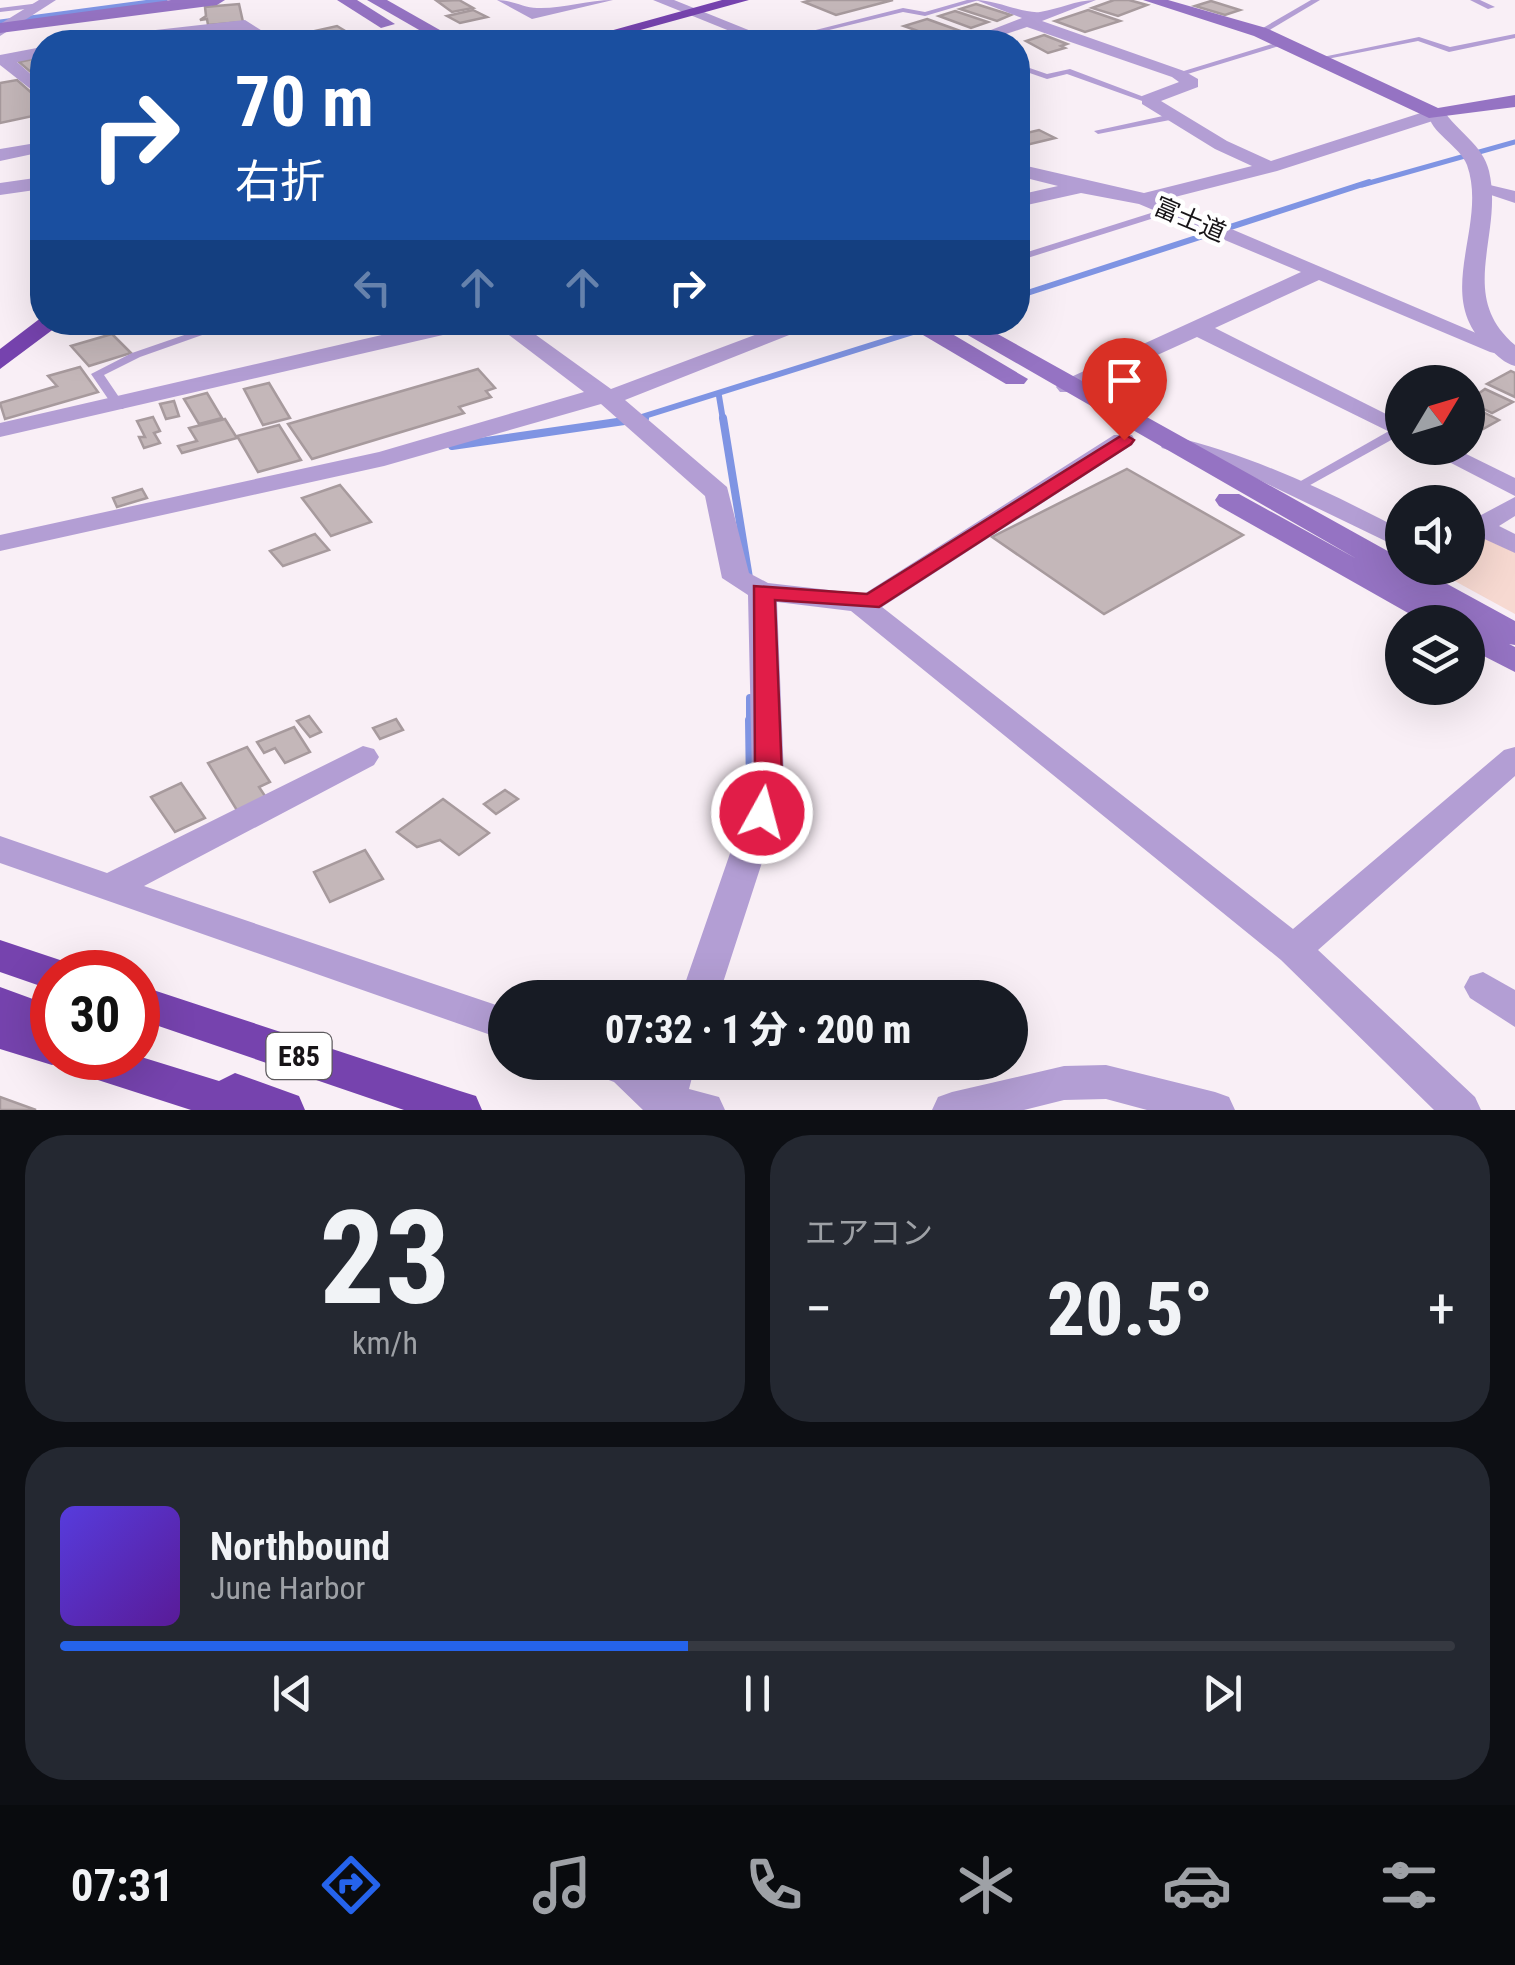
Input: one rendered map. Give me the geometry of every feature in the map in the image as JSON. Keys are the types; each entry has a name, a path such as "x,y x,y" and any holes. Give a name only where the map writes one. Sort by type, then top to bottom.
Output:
{"highway":[{"path":"626,30 742,0"},
{"path":"0,361 34,335"},
{"path":"0,956 30,966"},
{"path":"0,1004 30,1016"},
{"name":"E85","path":"160,1009 460,1110"},
{"path":"0,1031 30,1040"},
{"name":"E85","path":"160,1063 284,1110"},
{"path":"156,1080 252,1110"}],"main road":[{"path":"7,23 217,0"},
{"path":"346,0 399,30"},
{"path":"374,0 430,30"},
{"path":"1151,0 1260,32 1436,114 1515,101"},
{"path":"952,335 1124,440 1417,605"},
{"path":"956,335 1068,387 1515,634"},
{"path":"1485,644 1515,661"}],"street":[{"path":"504,0 532,14 606,0"},
{"path":"660,0 739,30"},
{"path":"983,0 1178,74 1192,83 1148,100"},
{"path":"1003,30 1088,0"},
{"path":"7,23 45,3"},
{"path":"84,14 101,30"},
{"path":"204,30 245,25 253,30"},
{"path":"3,60 30,54"},
{"path":"3,60 30,83"},
{"path":"1148,100 1172,117 1270,167"},
{"path":"1436,114 1471,154 1480,186 1471,296 1476,320 1507,352"},
{"name":"富士道","path":"1144,199 1270,167 1436,114"},
{"path":"0,155 30,149"},
{"path":"1030,173 1081,188 1144,199"},
{"path":"0,189 30,185"},
{"path":"1480,186 1515,198"},
{"path":"1030,199 1081,188"},
{"name":"富士道","path":"1144,199 1507,352"},
{"path":"1068,387 1193,326 1317,273"},
{"path":"1193,326 1385,423"},
{"path":"0,430 415,335"},
{"path":"521,335 608,398 718,493 749,585 768,777 762,813 705,980"},
{"path":"0,543 384,458 594,396 608,398 776,335"},
{"path":"749,585 871,602 1124,440"},
{"path":"1169,442 1230,456 1298,486 1385,532"},
{"path":"1468,465 1515,488"},
{"path":"1485,523 1515,505"},
{"path":"1485,534 1515,544"},
{"path":"859,603 1048,758 1294,950 1462,1110"},
{"path":"108,889 363,756"},
{"path":"1294,950 1515,758"},
{"path":"0,848 108,889 354,968 488,1018"},
{"path":"1484,988 1515,1010"},
{"path":"638,1080 663,1106 705,1110"},
{"path":"663,1106 671,1080"},
{"path":"952,1110 1064,1083 1106,1082 1214,1110"}],"lane":[{"path":"820,30 903,10 924,14 975,0"},
{"path":"1260,32 1316,0"},
{"path":"1474,0 1491,7"},
{"path":"1317,59 1419,39 1448,50 1515,36"},
{"path":"1178,74 1285,43"},
{"path":"1030,71 1047,77 1066,71 1148,100"},
{"path":"1098,130 1172,117"},
{"path":"1030,254 1170,210"},
{"path":"118,406 97,374 136,355 195,335"},
{"path":"1298,486 1385,440"}],"shaded area":[{"path":"1485,535 1515,550 1515,614 1462,585 1485,585"}],"building":[{"path":"459,0 473,8 452,12 437,1"},
{"path":"893,0 836,15 804,2"},
{"path":"1114,0 1147,5 1118,16 1092,8"},
{"path":"1211,1 1240,10 1225,15 1195,6"},
{"path":"239,4 243,22 208,25 207,19 200,20 206,16 205,7"},
{"path":"976,4 1011,15 997,21 960,9"},
{"path":"473,10 487,17 460,23 447,16"},
{"path":"1088,10 1120,21 1085,32 1055,21"},
{"path":"955,11 988,22 971,28 939,16"},
{"path":"927,19 957,30 915,30 904,26"},
{"path":"1044,35 1067,44 1048,53 1030,40"},
{"path":"30,60 30,71 19,62"},
{"path":"17,80 30,91 30,117 0,123 0,83"},
{"path":"1039,130 1055,138 1030,144 1030,132"},
{"path":"113,335 131,353 89,366 71,346"},
{"path":"80,367 98,392 5,419 0,403 57,386 48,376"},
{"path":"478,369 495,388 486,391 491,397 459,407 464,413 312,459 288,424"},
{"path":"1511,371 1515,373 1515,397 1487,384"},
{"path":"269,383 290,418 263,425 244,389"},
{"path":"1485,389 1513,402 1492,413 1485,410"},
{"path":"207,393 222,418 199,424 184,399"},
{"path":"174,401 179,416 166,419 160,404"},
{"path":"1485,413 1499,420 1485,428"},
{"path":"153,417 160,431 154,433 160,443 144,448 139,437 145,437 137,421"},
{"path":"225,419 237,438 182,453 178,446 197,441 189,428"},
{"path":"279,425 301,460 258,472 237,436"},
{"path":"1127,469 1243,535 1104,614 992,537"},
{"path":"340,485 371,522 331,536 302,498"},
{"path":"142,489 147,498 117,507 113,498"},
{"path":"315,534 329,550 283,566 270,551"},
{"path":"309,716 321,732 310,737 297,721"},
{"path":"396,719 403,730 380,739 373,728"},
{"path":"294,727 310,752 285,763 275,748 264,753 257,742"},
{"path":"247,747 270,782 259,787 267,799 238,812 208,763"},
{"path":"181,783 205,818 175,832 151,797"},
{"path":"505,790 518,799 496,814 484,804"},
{"path":"443,799 489,833 459,855 440,840 417,847 397,832"},
{"path":"365,850 383,879 330,902 314,872"},
{"path":"0,1097 36,1110 0,1110"}],"waterway":[{"path":"0,22 165,0"},
{"path":"1362,185 1515,142"},
{"path":"1030,292 1369,182"},
{"path":"633,420 903,335"},
{"path":"719,396 723,420"},
{"path":"633,420 645,418"},
{"path":"723,418 750,584"},
{"path":"452,446 633,420"},
{"path":"750,698 750,720"},
{"path":"750,720 751,789"}],"route":[{"path":"762,813 768,777 762,591 871,602 1124,440"}]}
